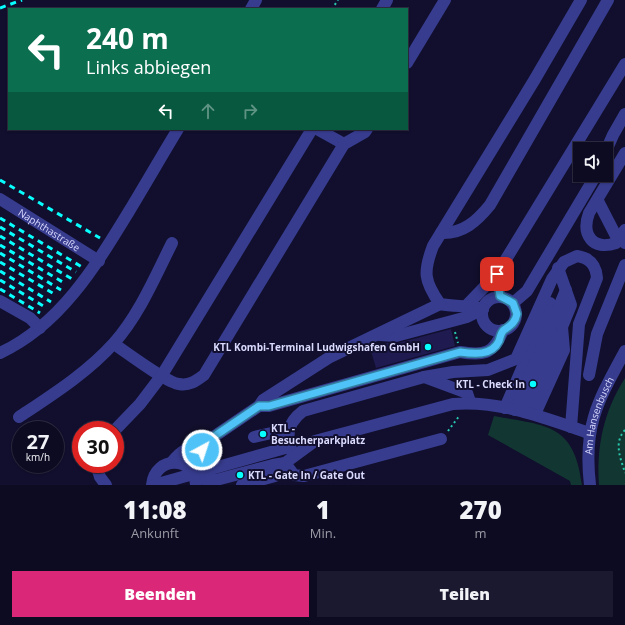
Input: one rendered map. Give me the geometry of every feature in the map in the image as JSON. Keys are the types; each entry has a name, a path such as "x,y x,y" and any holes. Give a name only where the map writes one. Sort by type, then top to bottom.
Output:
{"street":[{"path":"408,61 445,0"},
{"path":"440,304 427,282 426,265 433,246 535,79 581,0"},
{"path":"441,233 460,232 480,217 490,205 608,0"},
{"path":"467,305 497,274 625,64"},
{"path":"610,142 625,114"},
{"path":"0,353 40,328 78,290 99,261 177,130"},
{"path":"124,421 140,404 162,375 311,130"},
{"path":"319,130 344,144"},
{"path":"114,344 178,384 194,383 204,375 344,144 366,130"},
{"path":"623,237 616,243 602,246 594,243 589,237 586,222 589,213 625,153"},
{"path":"612,188 625,165"},
{"path":"513,303 527,291 592,182"},
{"name":"Naphthastraße","path":"0,199 99,261"},
{"path":"598,200 616,236 623,237"},
{"path":"20,417 58,391 114,344 148,292 172,243"},
{"path":"520,411 564,262 577,256 584,257 594,265 597,278 579,324 571,427"},
{"path":"589,375 597,334 625,265"},
{"path":"520,411 564,350 562,327 571,305 560,272"},
{"path":"242,485 275,476 292,451 288,433 294,417 303,411 424,378 453,372 488,370 516,359 552,278 560,272"},
{"path":"497,274 500,296"},
{"path":"520,411 566,290"},
{"path":"379,335 396,336 468,317 483,310 491,299 500,296 513,303 517,314 513,324 503,330 498,331 489,327 483,319 483,310"},
{"path":"0,301 30,318 40,328"},
{"path":"172,462 177,455 195,444 203,444 259,406 263,400 330,357 379,335 440,304 454,307 467,305 483,310"},
{"path":"571,305 585,310"},
{"path":"259,406 269,406 460,352 483,353 492,350 498,343 503,330"},
{"name":"Am Hansenbusch","path":"590,485 589,433 595,409 625,351"},
{"path":"424,378 468,393 470,402"},
{"path":"195,480 292,451 315,441 453,404 470,402 520,411 589,433"},
{"path":"254,437 276,432 288,433"},
{"path":"285,463 294,475 304,476 441,439"},
{"path":"195,480 196,461 202,450 203,444"},
{"path":"195,480 185,465 172,462 161,466 157,470 153,485 195,480 216,480 285,463"},
{"path":"99,473 100,478 106,485"}],"path":[{"path":"625,430 620,435 618,443 625,473"}],"green space":[{"path":"625,378 625,485 599,485 599,456 603,429 612,403"},
{"path":"494,416 529,422 555,431 565,439 572,449 578,465 582,485 571,485 570,481 488,435"}],"building":[{"name":"KTL Kombi-Terminal Ludwigshafen GmbH","path":"451,329 455,346 376,368 370,348 387,343 398,343"}],"railway":[{"path":"0,8 22,0"},
{"path":"0,180 100,238"},
{"path":"0,218 82,267"},
{"path":"0,227 76,272"},
{"path":"0,236 72,279"},
{"path":"0,245 66,284"},
{"path":"0,253 61,290"},
{"path":"0,262 56,295"},
{"path":"0,271 51,302"},
{"path":"0,280 45,307"},
{"path":"0,289 40,313"}],"place":[{"name":"KTL Kombi-Terminal Ludwigshafen GmbH","path":"428,347"},
{"name":"KTL - Check In","path":"533,384"},
{"name":"KTL - Besucherparkplatz","path":"263,434"},
{"name":"KTL - Gate In / Gate Out","path":"240,475"}],"route":[{"path":"202,450 203,444 259,406 269,406 292,398 460,352 472,354 492,350 498,343 503,330 513,324 517,314 513,303 500,296 497,274"}]}
